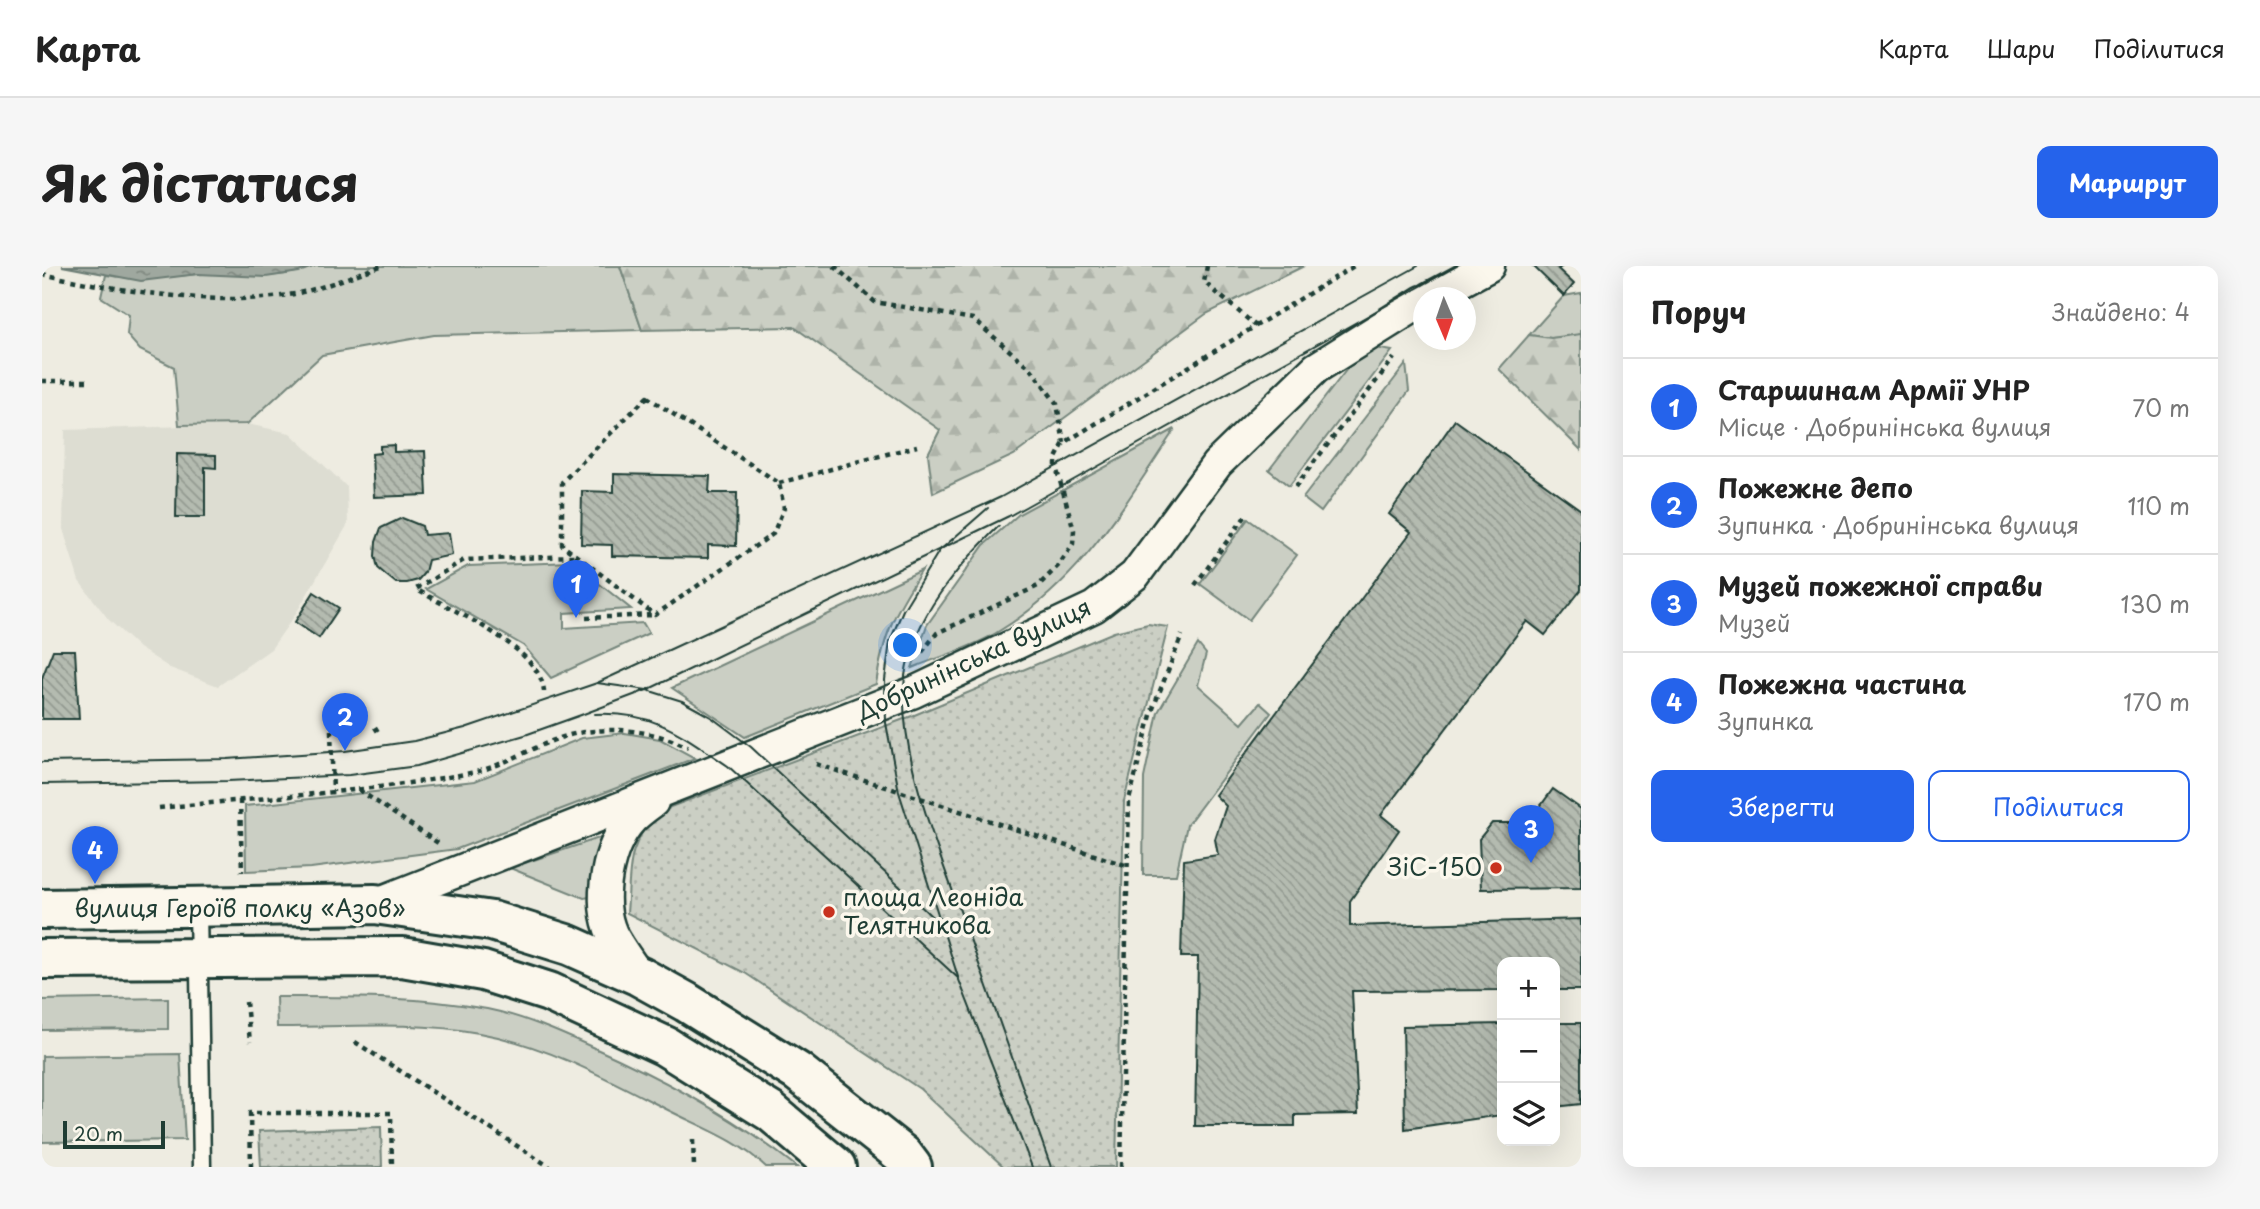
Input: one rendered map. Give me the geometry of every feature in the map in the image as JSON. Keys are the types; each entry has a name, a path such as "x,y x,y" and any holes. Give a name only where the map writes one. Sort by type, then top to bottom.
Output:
{"main road":[{"name":"вулиця Героїв полку «Азов»","path":"42,909 375,904 492,921 569,945 639,976 798,1072 902,1155 912,1167"},
{"name":"вулиця Героїв полку «Азов»","path":"42,959 402,957 483,971 549,992 664,1046 771,1112 836,1167"}],"street":[{"path":"1450,287 1489,266"},
{"name":"Добринінська вулиця","path":"375,904 914,692 1094,607 1135,575 1217,464 1316,368 1413,307"},
{"name":"Добринінська вулиця","path":"639,976 612,933 605,911 606,883 615,848 631,821 667,790"}],"lane":[{"path":"198,907 202,1167"}],"path":[{"path":"42,274 153,294 256,297 293,294 381,266"},
{"path":"835,266 874,302 973,319 1032,370 1057,404 1065,443"},
{"path":"1207,266 1204,282 1256,326"},
{"path":"914,692 917,662 925,646 937,633 1038,586 1073,544 1074,530 1056,467 1056,458 1065,443 1354,266"},
{"path":"1296,487 1397,355"},
{"path":"42,381 88,381"},
{"path":"586,618 654,615 772,534 784,508 779,483 647,397 562,482 562,545 654,615"},
{"path":"779,483 917,446"},
{"path":"1195,585 1247,514"},
{"path":"544,692 543,682 520,650 415,589 464,559 576,556"},
{"path":"1121,1167 1129,800 1152,711 1182,635"},
{"path":"375,727 380,735"},
{"path":"159,808 359,790 473,773 582,732 604,730 625,729 662,735 704,755 742,760"},
{"path":"331,730 333,792"},
{"path":"814,764 1128,866"},
{"path":"359,790 450,852"},
{"path":"240,800 242,879"},
{"path":"246,1002 250,1042"},
{"path":"355,1042 550,1167"},
{"path":"251,1167 250,1114 378,1113 391,1113 392,1167"},
{"path":"693,1140 694,1167"}],"shaded area":[{"path":"247,424 290,433 347,487 348,524 295,615 271,649 218,686 170,668 139,648 109,620 79,581 63,529 65,430"}],"green space":[{"path":"315,266 620,266 642,330 434,335 322,355 247,424 179,425 174,367 140,350 127,335 129,315 101,297 106,275 142,278 198,274 269,276"},
{"path":"620,266 1304,266 1206,314 1014,455 933,493 928,454 940,430 794,327 642,330"},
{"path":"1581,293 1581,334 1551,338 1529,335 1564,296"},
{"path":"1581,334 1581,450 1499,369 1529,335 1551,338"},
{"path":"1375,348 1392,351 1289,486 1269,470 1357,356"},
{"path":"1406,364 1409,391 1321,512 1303,498"},
{"path":"1175,429 1098,542 1052,591 996,633 966,648 912,668 927,625 984,545 1019,514"},
{"path":"1248,519 1297,555 1249,620 1200,584"},
{"path":"572,562 631,609 564,613 564,628 643,623 649,633 551,678 524,646 426,589 468,566"},
{"path":"922,570 892,624 876,684 745,737 672,688"},
{"path":"1148,624 1168,627 1124,801 1116,1167 1004,1167 920,1089 745,973 627,913 630,870 635,848 639,837 657,812 912,716 1114,632"},
{"path":"1198,644 1206,654 1198,685 1242,724 1260,703 1271,713 1187,825 1176,875 1143,875 1144,778 1158,712"},
{"path":"625,733 660,739 695,758 457,849 311,868 246,871 245,806 475,781 582,738"},
{"path":"602,837 593,875 596,896 584,898 510,868"},
{"path":"276,997 382,998 434,1002 487,1009 527,1020 592,1047 673,1086 749,1132 797,1167 766,1167 719,1135 598,1074 552,1054 504,1038 429,1027 277,1027"},
{"path":"168,998 168,1029 42,1030 42,1000"},
{"path":"180,1054 185,1140 42,1142 42,1056"},
{"path":"381,1127 382,1167 261,1167 259,1131"}],"water":[{"path":"62,266 315,266 299,272 266,277 198,274 141,281"}],"building":[{"path":"1533,266 1563,266 1558,269 1574,284 1564,296"},
{"path":"1455,420 1581,510 1581,590 1545,635 1527,621 1381,815 1399,830 1350,901 1350,926 1581,919 1581,990 1560,990 1560,957 1497,957 1497,990 1352,991 1358,1114 1295,1115 1295,1126 1195,1126 1198,957 1181,957 1184,860 1218,855 1215,839 1226,806 1215,795 1411,532 1389,514"},
{"path":"394,445 394,452 425,451 427,495 374,497 372,454 380,453 380,446"},
{"path":"177,454 216,455 216,468 205,467 205,517 176,517"},
{"path":"614,474 710,476 709,493 737,493 736,546 708,545 708,558 612,556 612,545 581,544 582,491 614,492"},
{"path":"402,518 422,526 424,535 449,533 452,555 428,560 425,572 418,580 396,583 378,568 376,542 381,528"},
{"path":"314,592 339,608 319,638 295,622"},
{"path":"53,650 75,650 79,719 42,719 42,678"},
{"path":"1553,789 1581,809 1581,888 1481,889 1479,839 1492,823 1528,823"},
{"path":"1560,1023 1581,1023 1581,1104 1560,1106"},
{"path":"1497,1024 1497,1116 1405,1129 1403,1026"}],"tram line":[{"path":"42,762 227,759 345,751 414,741 465,728 597,683 1001,497 1418,266"},
{"path":"42,784 228,781 349,775 417,766 525,735 581,715 647,690 1009,516 1457,266"},
{"path":"988,508 939,551 903,610 890,641 885,680 886,723 899,792 959,980 1032,1167"},
{"path":"999,526 954,575 917,633 905,676 904,705 913,768 932,833 1051,1167"},
{"path":"597,683 647,690 682,701 711,717 751,747 944,928"},
{"path":"595,714 635,716 667,727 728,766 959,979"}],"place":[{"name":"Старшинам Армії УНР","path":"576,618"},
{"name":"Пожежне депо","path":"345,751"},
{"name":"Музей пожежної справи","path":"1531,863"},
{"name":"ЗіС-150","path":"1496,868"},
{"name":"Пожежна частина","path":"95,884"},
{"name":"площа Леоніда Телятникова","path":"829,912"}]}
